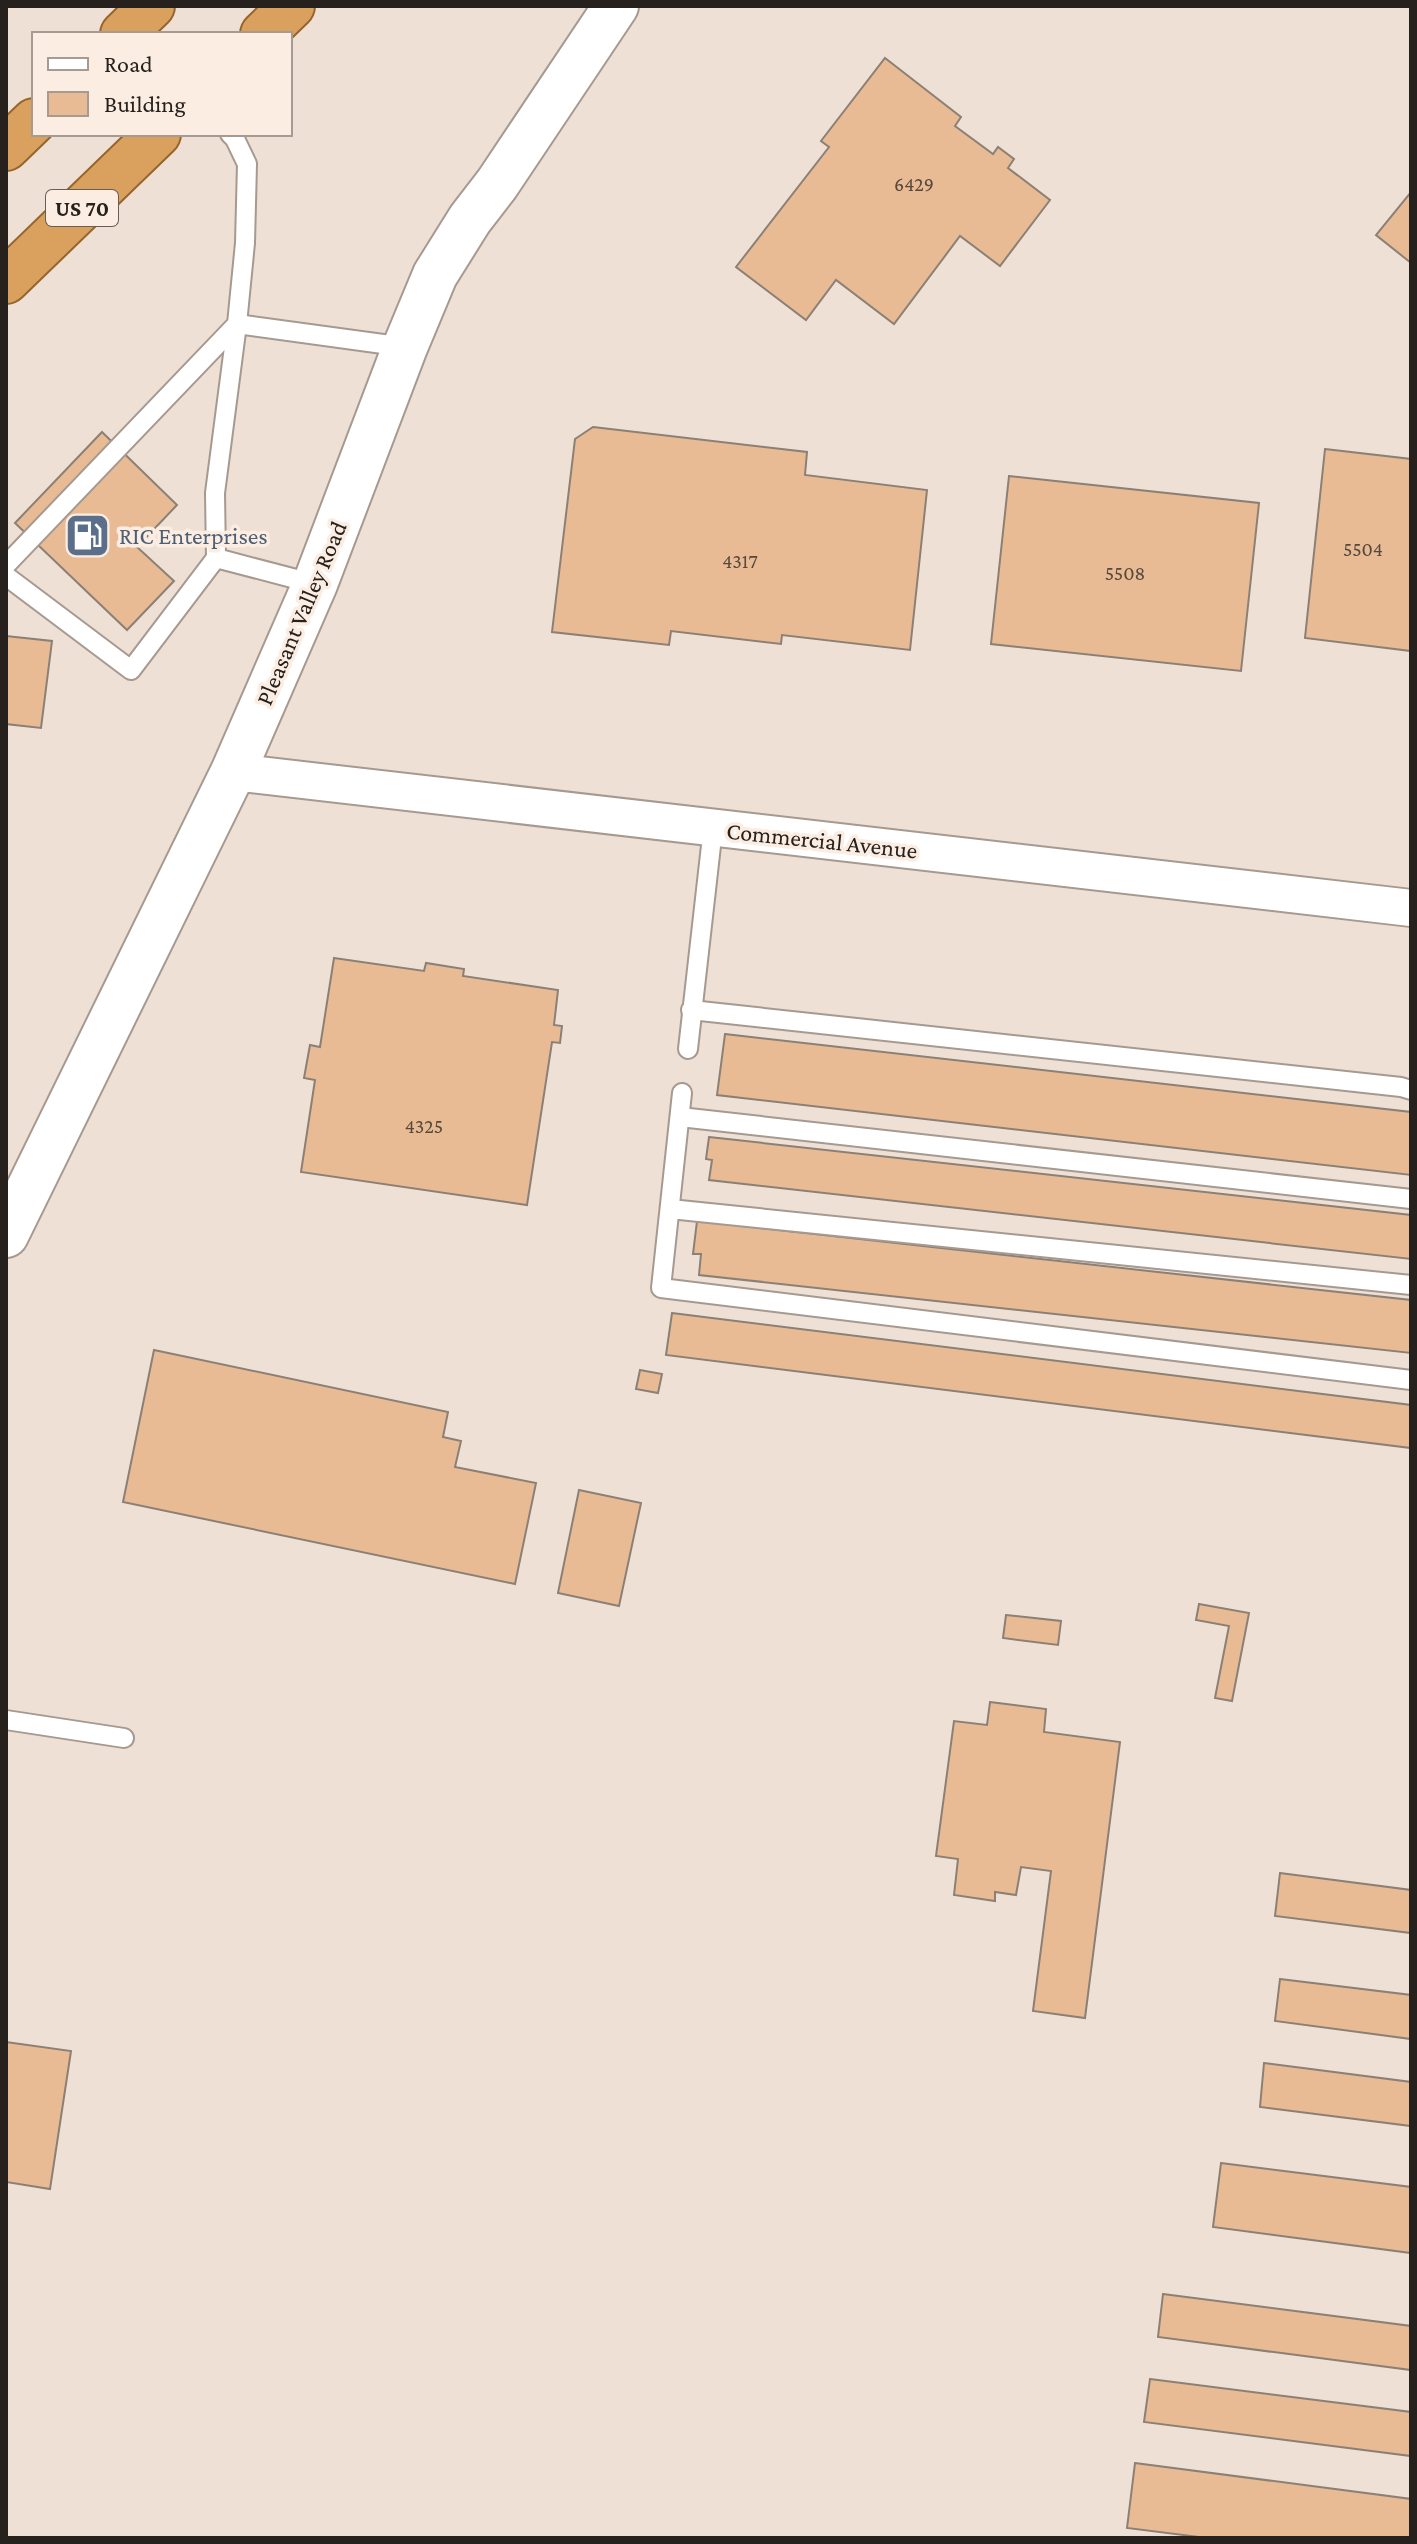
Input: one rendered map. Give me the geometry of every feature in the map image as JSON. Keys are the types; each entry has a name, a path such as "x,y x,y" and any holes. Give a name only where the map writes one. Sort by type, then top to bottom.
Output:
{"highway":[{"path":"125,32 152,6"},
{"path":"265,32 292,6"},
{"path":"6,148 32,123"},
{"name":"US 70","path":"6,281 156,136"}],"street":[{"name":"Pleasant Valley Road","path":"6,1235 233,772 315,584 435,275 616,6"},
{"name":"Commercial Avenue","path":"233,772 1411,908"}],"lane":[{"path":"6,576 131,670 216,558 215,493 245,243 247,164 232,136"},
{"path":"237,324 405,347"},
{"path":"6,565 237,324"},
{"path":"216,558 315,584"},
{"path":"688,1049 713,828"},
{"path":"691,1010 1411,1090"},
{"path":"682,1093 661,1288 1411,1380"},
{"path":"680,1117 1411,1199"},
{"path":"670,1209 1411,1285"},
{"path":"6,1720 124,1738"}],"building":[{"path":"885,58 961,117 955,126 993,154 998,147 1014,159 1008,168 1050,200 1000,266 960,236 894,324 836,280 806,320 736,267 829,147 821,141"},
{"path":"1411,192 1411,263 1376,235"},
{"path":"593,427 807,452 805,475 927,490 910,650 782,635 781,644 671,631 669,645 552,632 575,439"},
{"name":"RIC Enterprises","path":"102,432 177,505 137,547 174,581 127,630 15,523"},
{"path":"1325,449 1411,459 1411,651 1305,638"},
{"path":"1009,476 1259,503 1241,671 991,644"},
{"path":"6,636 52,641 41,728 6,724"},
{"path":"334,958 424,971 426,963 464,969 463,976 558,990 554,1025 562,1026 560,1043 552,1042 527,1205 301,1172 315,1080 304,1078 310,1045 320,1047"},
{"path":"725,1034 1411,1112 1411,1175 717,1095"},
{"path":"709,1137 1411,1215 1411,1259 709,1180 712,1160 706,1159"},
{"path":"697,1221 1411,1300 1411,1353 699,1275 701,1254 693,1254"},
{"path":"672,1313 1411,1405 1411,1448 666,1355"},
{"path":"154,1350 448,1412 443,1437 461,1441 455,1467 536,1483 515,1584 123,1502"},
{"path":"640,1370 662,1374 658,1393 636,1389"},
{"path":"579,1490 641,1503 619,1606 558,1593"},
{"path":"1199,1604 1249,1613 1232,1701 1215,1698 1229,1626 1196,1620"},
{"path":"1006,1615 1061,1621 1058,1645 1003,1638"},
{"path":"990,1702 1046,1709 1044,1732 1120,1742 1085,2018 1033,2011 1051,1871 1021,1867 1016,1895 995,1892 995,1901 954,1895 958,1859 936,1856 954,1721 987,1725"},
{"path":"1280,1873 1411,1890 1411,1933 1275,1916"},
{"path":"1280,1979 1411,1995 1411,2039 1275,2021"},
{"path":"6,2042 71,2051 50,2189 6,2182"},
{"path":"1264,2063 1411,2082 1411,2126 1260,2107"},
{"path":"1221,2163 1411,2187 1411,2253 1213,2227"},
{"path":"1163,2294 1411,2326 1411,2370 1158,2337"},
{"path":"1150,2379 1411,2412 1411,2456 1144,2422"},
{"path":"1135,2463 1411,2499 1411,2538 1207,2538 1127,2528"}],"place":[{"name":"RIC Enterprises","path":"88,535"}]}
